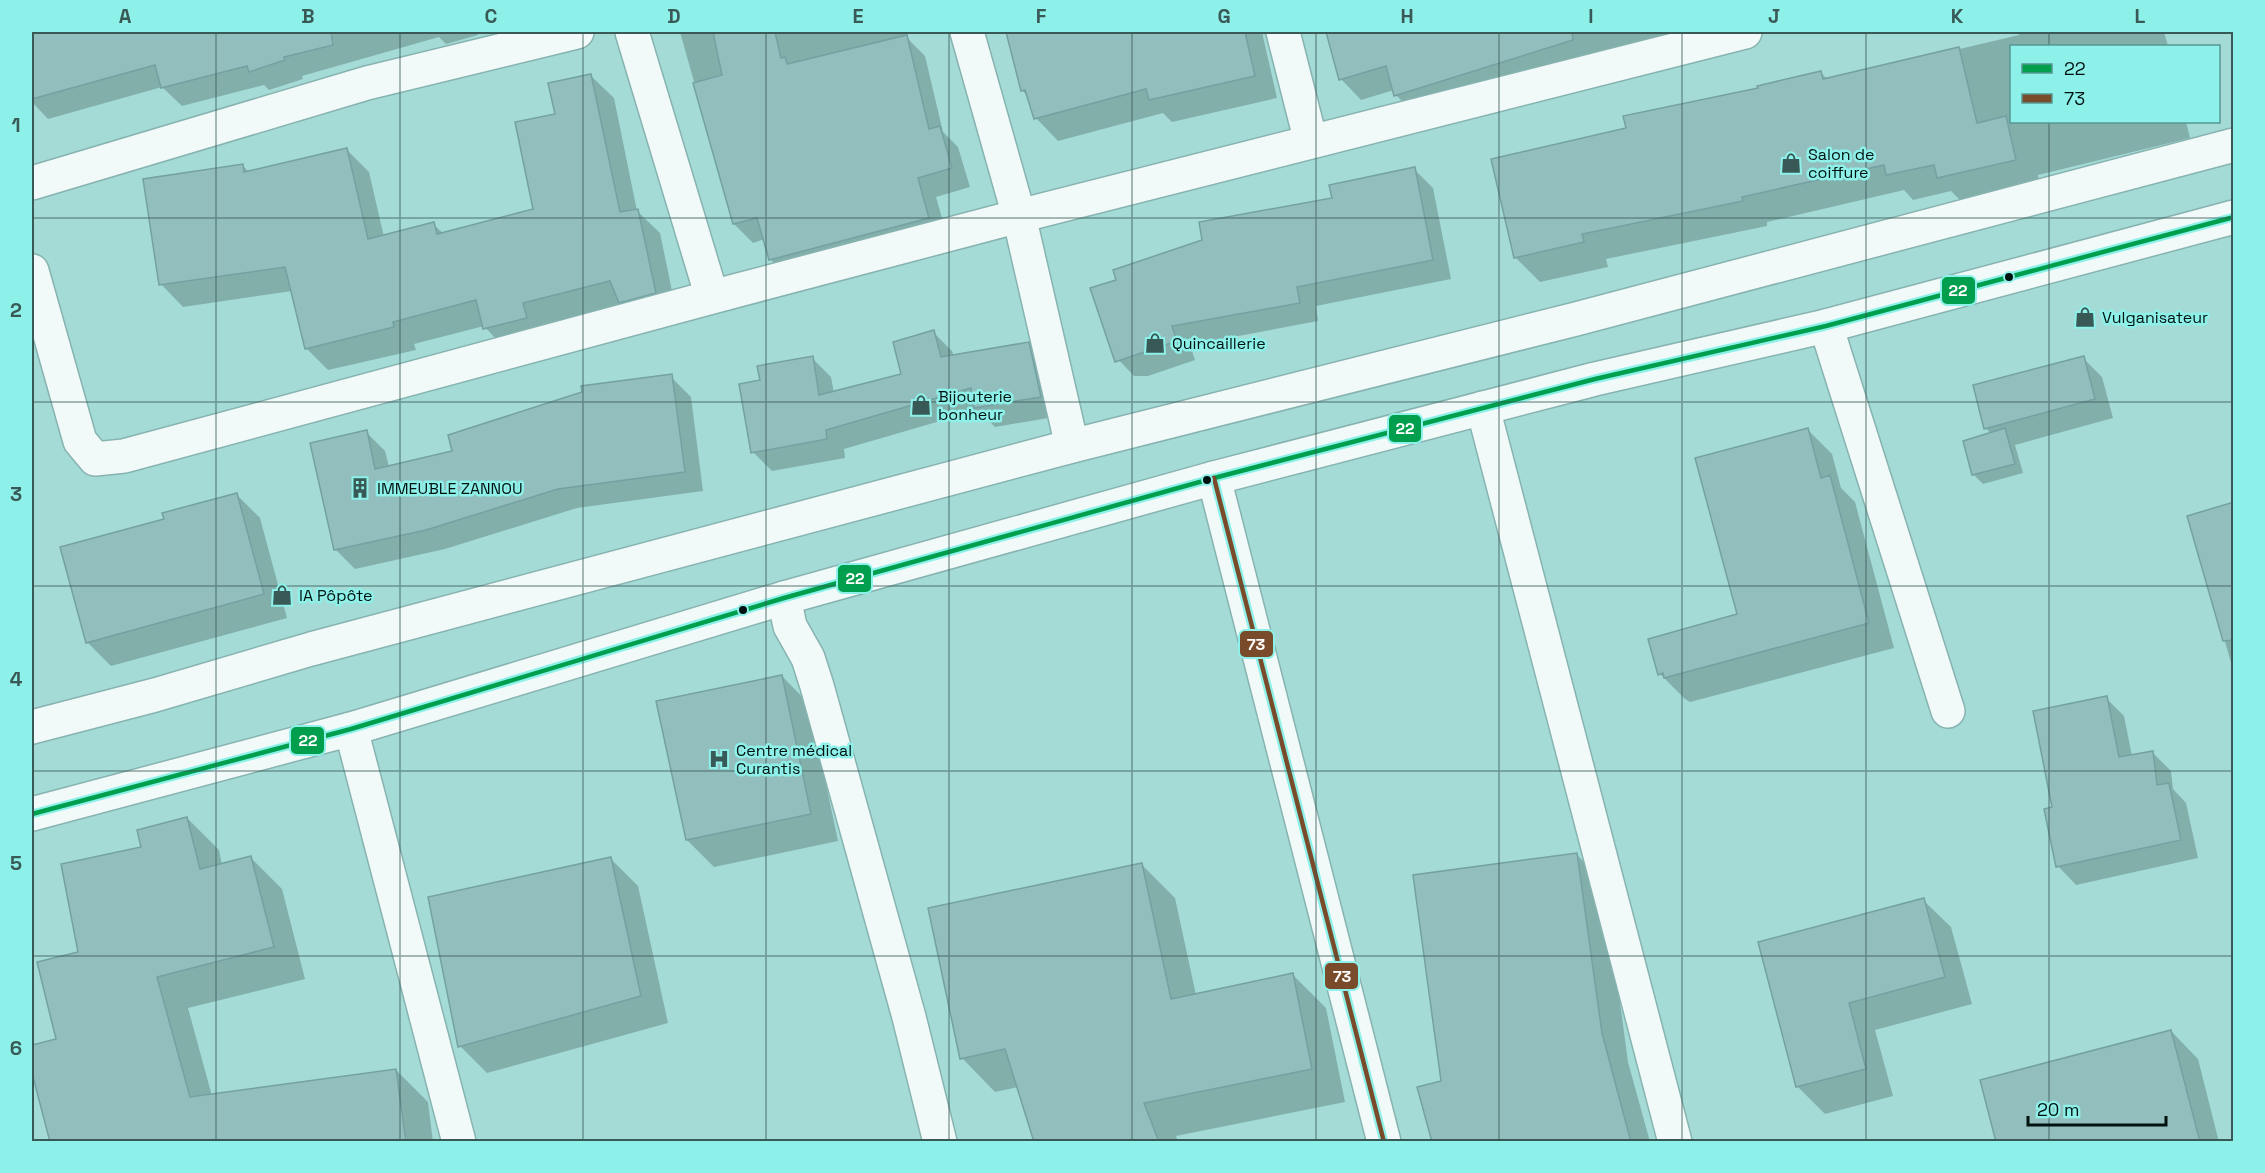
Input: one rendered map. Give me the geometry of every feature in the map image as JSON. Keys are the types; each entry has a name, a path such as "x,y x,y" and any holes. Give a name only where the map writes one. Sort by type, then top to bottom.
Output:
{"street":[{"path":"32,183 367,83 577,32"},
{"path":"632,32 712,297"},
{"path":"967,32 1018,216 1072,446"},
{"path":"1283,32 1311,142"},
{"path":"32,272 80,441 95,459 135,453 1018,216 1745,32"},
{"path":"32,727 154,695 311,649 1072,446 1576,319 2234,145"},
{"path":"32,814 351,729 784,598 1214,477 1595,379 1826,326 2234,217"},
{"path":"1826,326 1948,711"},
{"path":"1483,408 1675,1142"},
{"path":"1214,477 1384,1142"},
{"path":"784,598 790,626 808,658 817,686 909,1017 940,1142"},
{"path":"351,729 459,1142"}],"building":[{"path":"32,32 331,32 333,45 284,57 285,60 249,72 247,66 161,88 155,65 32,99"},
{"path":"713,32 775,32 781,58 785,57 787,64 907,35 929,129 940,126 952,168 918,178 929,218 769,260 757,218 733,224 693,83 722,75"},
{"path":"1006,32 1245,32 1255,76 1149,100 1146,89 1034,119 1025,90 1021,91"},
{"path":"1326,32 1572,32 1573,40 1394,96 1386,66 1339,80"},
{"path":"1959,47 1977,123 2006,116 2016,160 1937,178 1934,165 1886,175 1884,165 1742,197 1743,201 1582,234 1584,242 1514,258 1491,159 1626,128 1623,116 1758,88 1757,86 1821,71 1823,79"},
{"path":"591,74 620,212 638,209 656,293 619,303 610,281 523,303 527,318 483,329 476,300 393,322 394,327 305,349 285,267 159,285 143,179 243,164 244,172 347,148 368,239 434,222 437,234 533,209 515,122 555,114 548,83"},
{"path":"1415,167 1433,260 1297,287 1300,303 1172,326 1177,341 1115,362 1090,288 1116,280 1113,270 1202,240 1199,222 1332,198 1329,185"},
{"path":"934,330 941,357 1029,342 1041,397 974,408 971,388 826,430 827,439 751,453 739,384 760,380 757,366 813,356 819,395 901,374 893,342"},
{"path":"2084,356 2095,399 1984,429 1973,385"},
{"path":"672,374 685,472 558,489 426,530 334,550 310,443 367,430 375,469 452,451 448,435 582,392 581,386"},
{"path":"1808,428 1821,478 1830,475 1869,623 1664,678 1663,673 1658,675 1648,639 1737,614 1695,458"},
{"path":"2005,428 2015,464 1972,475 1963,441"},
{"path":"237,493 264,594 86,643 60,547 164,519 162,513"},
{"path":"2234,502 2234,640 2223,641 2187,516"},
{"path":"782,675 811,814 686,840 656,701"},
{"path":"2107,696 2119,757 2153,751 2157,785 2169,783 2181,840 2056,867 2044,809 2052,807 2033,711"},
{"path":"187,817 200,869 251,856 274,947 157,977 190,1097 396,1069 406,1142 50,1142 32,1073 32,1045 56,1039 37,962 78,952 61,864 141,847 137,830"},
{"path":"1577,853 1602,1033 1631,1142 1432,1142 1417,1087 1441,1081 1413,875"},
{"path":"611,857 641,996 458,1047 428,897"},
{"path":"1142,863 1171,999 1293,973 1312,1069 1144,1103 1159,1142 1034,1142 1005,1049 960,1059 928,908"},
{"path":"1924,898 1945,977 1849,1003 1866,1069 1796,1087 1758,942"},
{"path":"2171,1030 2200,1142 1996,1142 1980,1080"}],"transit line":[{"name":"22","path":"32,814 351,729 784,598 1214,478 1595,379 1826,326 2234,217"},
{"name":"73","path":"1214,478 1384,1142"}],"place":[{"name":"Salon de coiffure","path":"1791,163"},
{"name":"Vulganisateur","path":"2085,317"},
{"name":"Quincaillerie","path":"1155,343"},
{"name":"Bijouterie bonheur","path":"921,405"},
{"name":"IMMEUBLE ZANNOU","path":"360,488"},
{"name":"IA Pôpôte","path":"282,595"},
{"name":"Centre médical Curantis","path":"719,759"}]}
